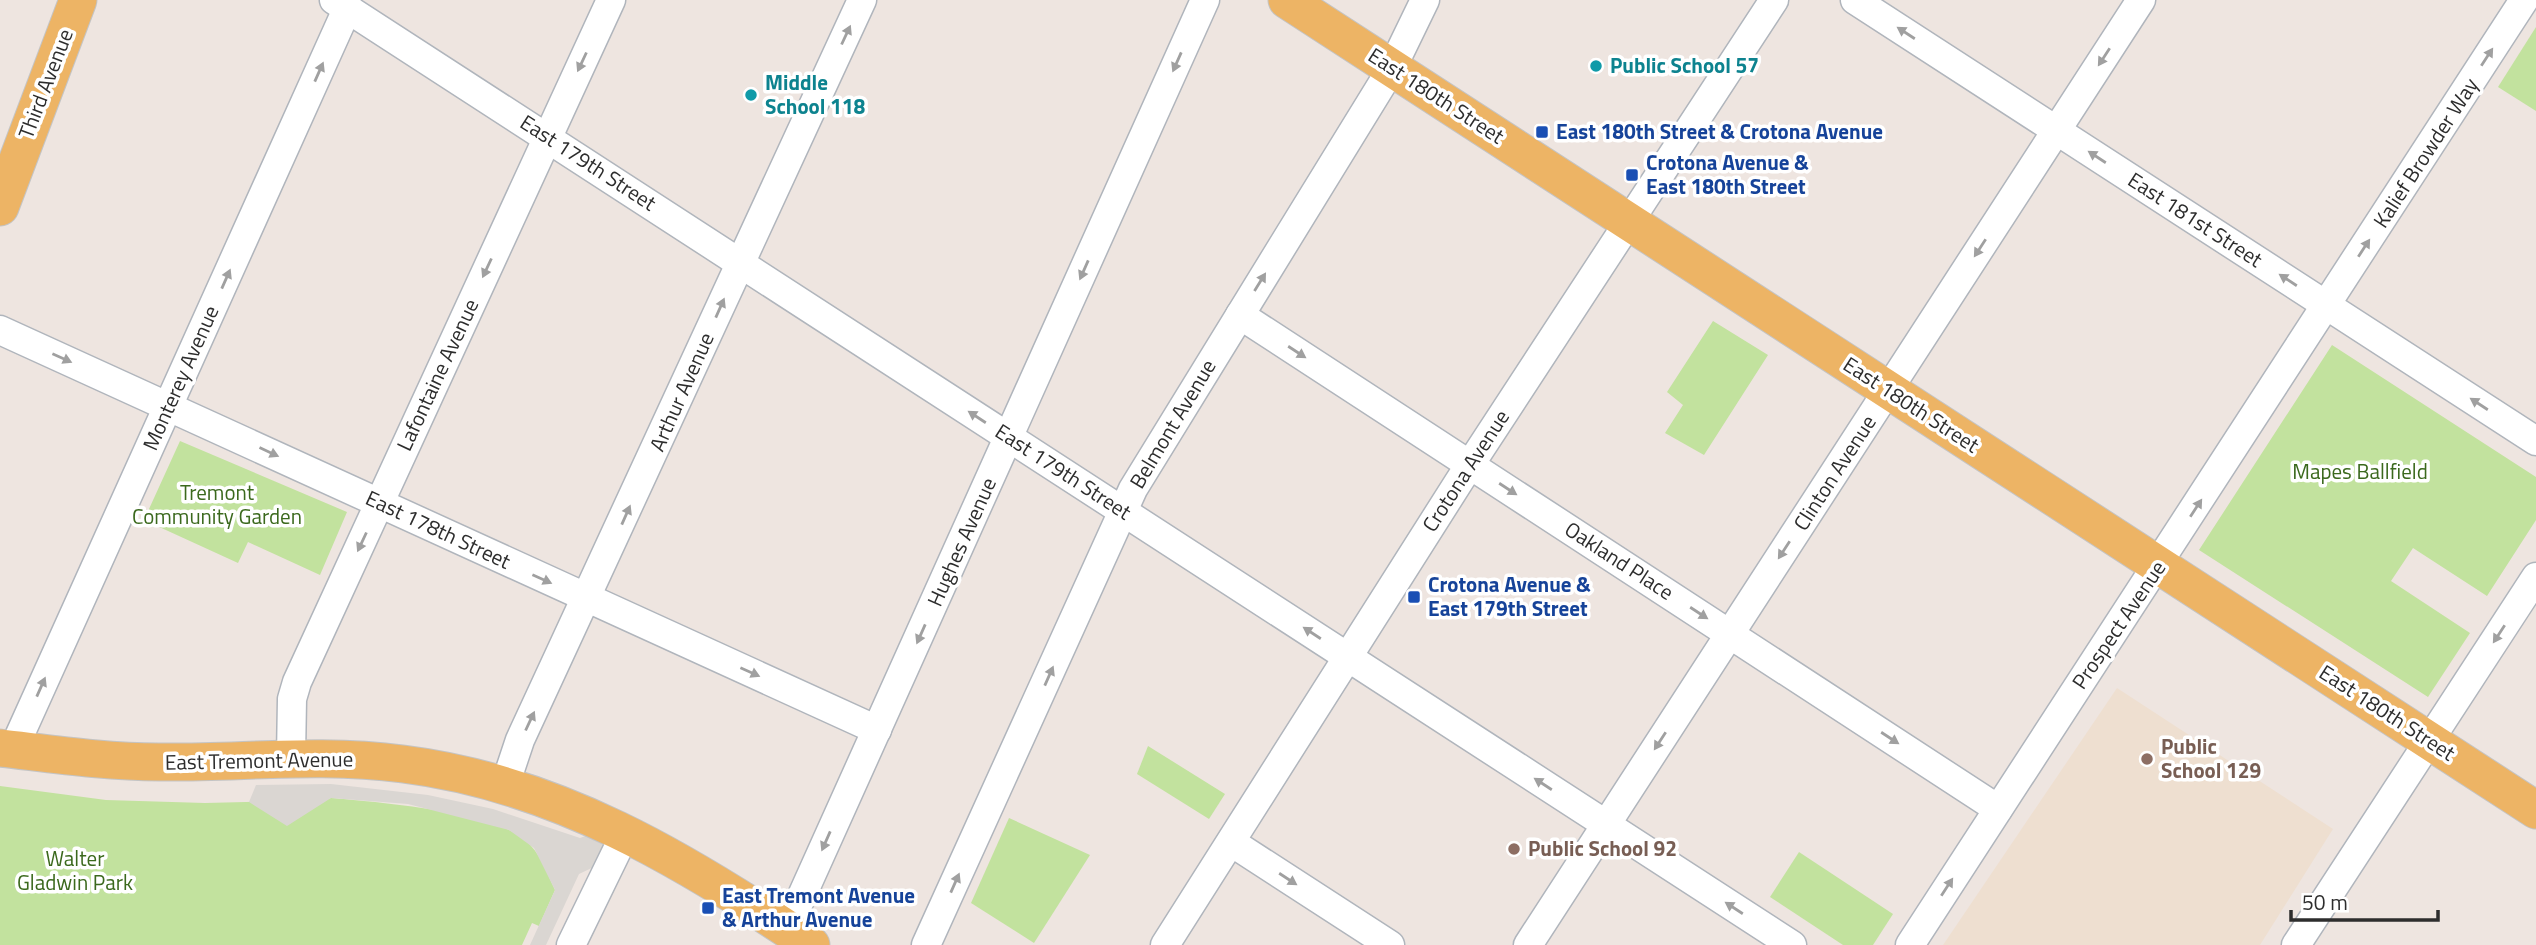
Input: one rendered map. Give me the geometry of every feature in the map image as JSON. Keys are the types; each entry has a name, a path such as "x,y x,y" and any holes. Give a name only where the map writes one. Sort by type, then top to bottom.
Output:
{"main road":[{"name":"Third Avenue","path":"0,207 78,0"},
{"name":"East 180th Street","path":"1287,0 2536,810"},
{"name":"East Tremont Avenue","path":"7,749 158,762 291,757 404,764 505,785 548,799 626,832 680,861 799,937"}],"street":[{"name":"Lafontaine Avenue","path":"291,757 292,699 297,682 611,0"},
{"name":"Arthur Avenue","path":"505,785 520,740 862,0"},
{"name":"Hughes Avenue","path":"799,937 877,730 1205,0"},
{"name":"Belmont Avenue","path":"926,945 1143,472 1392,68 1425,0"},
{"name":"Crotona Avenue","path":"1165,945 1470,464 1774,0"},
{"name":"East 181st Street","path":"1855,0 2536,441"},
{"name":"Clinton Avenue","path":"1528,945 2141,0"},
{"name":"Kalief Browder Way","path":"2327,306 2524,0"},
{"name":"East 179th Street","path":"341,4 1792,945"},
{"name":"Monterey Avenue","path":"7,749 169,406 341,4"},
{"name":"Prospect Avenue","path":"1910,945 2327,306"},
{"name":"Oakland Place","path":"1240,315 1998,809"},
{"name":"East 178th Street","path":"0,330 877,730"},
{"path":"2297,945 2536,577"},
{"path":"571,945 626,832"},
{"path":"1231,842 1390,945"}],"shaded area":[{"name":"Public School 129","path":"2117,688 2333,829 2260,945 1943,945"},
{"path":"331,784 428,795 493,809 580,838 588,835 604,845 600,864 579,874 546,945 530,945 555,890 534,848 509,830 408,804 331,798 287,826 249,802 256,785"}],"green space":[{"path":"2536,27 2536,111 2498,87"},
{"path":"1713,321 1768,355 1704,455 1665,433 1683,405 1667,392"},
{"name":"Mapes Ballfield","path":"2332,345 2536,477 2536,520 2487,596 2413,548 2391,581 2470,633 2428,697 2199,550"},
{"name":"Tremont Community Garden","path":"180,441 347,512 320,575 248,542 238,563 144,520"},
{"path":"1148,746 1225,794 1209,819 1137,774"},
{"name":"Walter Gladwin Park","path":"0,786 106,800 205,803 331,798 461,815 509,830 525,840 539,857 555,890 539,926 532,923 522,945 0,945"},
{"path":"1009,818 1090,855 1034,943 971,903"},
{"path":"1799,852 1893,914 1873,945 1843,945 1770,897"}],"place":[{"name":"Public School 57","path":"1596,66"},
{"name":"Middle School 118","path":"751,95"},
{"name":"East 180th Street & Crotona Avenue","path":"1542,132"},
{"name":"Crotona Avenue & East 180th Street","path":"1632,175"},
{"name":"Crotona Avenue & East 179th Street","path":"1414,597"},
{"name":"Public School 129","path":"2147,759"},
{"name":"Public School 92","path":"1514,849"},
{"name":"East Tremont Avenue & Arthur Avenue","path":"708,908"}]}
